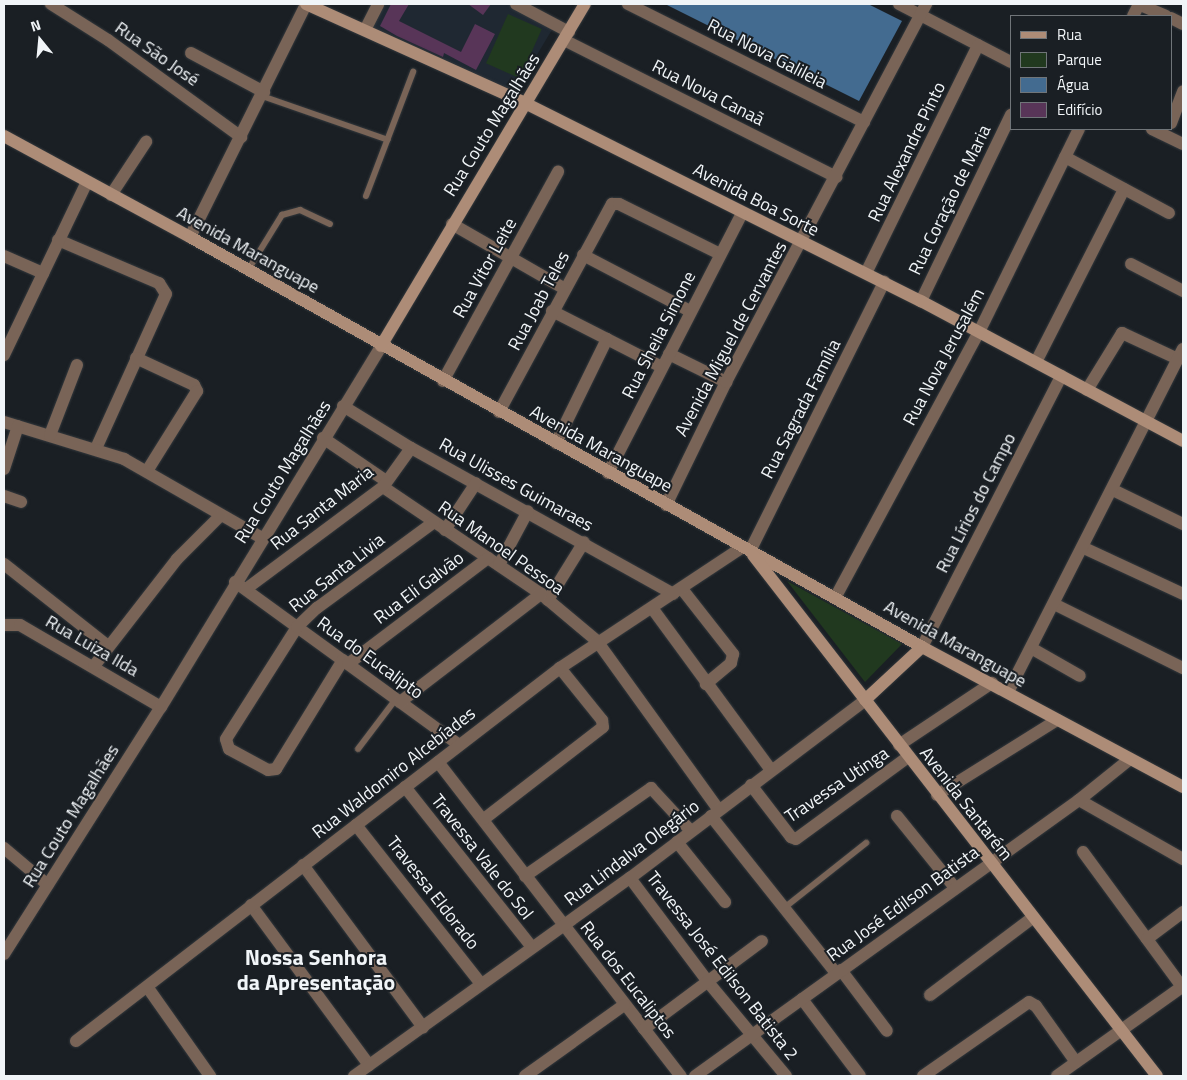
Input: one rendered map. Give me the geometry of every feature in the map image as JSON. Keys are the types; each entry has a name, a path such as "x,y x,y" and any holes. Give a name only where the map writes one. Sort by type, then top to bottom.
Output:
{"street":[{"name":"Rua São José","path":"50,4 108,40 241,136"},
{"path":"190,237 263,94 306,4"},
{"name":"Avenida Boa Sorte","path":"306,4 527,104 742,213 884,282 1183,441"},
{"path":"365,30 378,4"},
{"name":"Rua Nova Canaã","path":"516,4 566,36 836,177"},
{"name":"Rua Couto Magalhães","path":"4,954 241,585 262,538 381,346 452,224 527,104 586,4"},
{"name":"Rua Nova Galileia","path":"628,4 864,122"},
{"path":"899,4 924,9 978,45 1010,61"},
{"path":"1139,4 1164,15"},
{"name":"Avenida Miguel de Cervantes","path":"666,505 726,382 924,9"},
{"name":"Rua Alexandre Pinto","path":"866,273 978,45"},
{"path":"191,53 263,94"},
{"path":"1172,120 1183,91"},
{"name":"Rua Coração de Maria","path":"920,301 1010,117"},
{"name":"Rua Nova Jerusalém","path":"836,598 978,332 1078,130"},
{"path":"1167,132 1183,144"},
{"name":"Avenida Maranguape","path":"4,136 190,237 608,474 922,647 1183,786"},
{"path":"112,195 146,142"},
{"path":"1065,157 1169,213"},
{"name":"Rua Vitor Leite","path":"442,381 558,172"},
{"path":"4,355 87,182"},
{"path":"1036,362 1124,189"},
{"name":"Rua Joab Teles","path":"499,412 610,206 619,204 720,254"},
{"name":"Rua Sheila Simone","path":"608,474 742,213"},
{"path":"452,224 509,260 565,289"},
{"path":"58,240 159,283 164,290 96,448"},
{"path":"583,255 690,311"},
{"path":"4,256 43,273"},
{"path":"1131,264 1183,291"},
{"name":"Rua Sagrada Família","path":"746,549 884,282"},
{"path":"552,311 662,367"},
{"path":"1008,692 1084,548 1181,354 1122,333 1087,390"},
{"path":"556,443 606,339"},
{"path":"669,354 726,382"},
{"path":"136,358 194,385 197,390 147,470"},
{"path":"50,435 77,365"},
{"name":"Rua Lírios do Campo","path":"922,647 1061,376"},
{"name":"Rua Ulisses Guimaraes","path":"343,406 412,448 678,591"},
{"path":"4,422 96,448 147,470 220,516 262,538"},
{"path":"4,469 18,426"},
{"name":"Rua Manoel Pessoa","path":"323,438 434,522 494,561 544,597 597,640 715,813 784,908 887,1031"},
{"name":"Rua Santa Maria","path":"241,585 384,484 412,448"},
{"path":"446,530 476,483"},
{"path":"1113,490 1183,524"},
{"path":"4,496 21,502"},
{"name":"Rua Eli Galvão","path":"276,769 346,662 494,561 528,510"},
{"path":"94,666 177,559 220,516"},
{"name":"Rua Santa Livia","path":"276,769 268,770 229,749 226,739 297,627 317,608 434,522"},
{"path":"398,700 544,597 584,542"},
{"path":"1084,548 1183,594"},
{"name":"Rua Waldomiro Alcebíades","path":"76,1041 148,988 251,905 597,640 746,549"},
{"name":"Avenida Santarém","path":"746,549 1032,918 1158,1076"},
{"path":"4,564 108,646"},
{"name":"Rua do Eucalipto","path":"241,585 459,745"},
{"path":"678,591 734,657 731,663 706,684"},
{"path":"1054,604 1183,668"},
{"path":"652,608 706,684 772,770"},
{"name":"Rua Luiza Ilda","path":"4,625 20,625 94,666 161,707"},
{"name":"Rua Lindalva Olegário","path":"354,1076 678,842 864,700 922,647"},
{"path":"1031,648 1080,676"},
{"path":"484,819 603,727 602,720 560,668"},
{"path":"899,744 992,683"},
{"path":"937,795 1057,720"},
{"name":"Travessa Utinga","path":"752,785 794,839 908,758"},
{"name":"Rua José Edilson Batista","path":"695,1076 1078,800 1130,759"},
{"name":"Rua dos Eucaliptos","path":"438,762 484,819 680,1076"},
{"name":"Travessa Vale do Sol","path":"405,787 532,948"},
{"path":"526,876 644,791 656,790 691,831"},
{"path":"1078,800 1183,859"},
{"path":"897,816 956,888"},
{"name":"Travessa Eldorado","path":"356,825 481,984"},
{"path":"678,842 725,902"},
{"path":"4,848 48,885"},
{"path":"1057,1076 1183,987 1083,852"},
{"path":"303,865 423,1027"},
{"name":"Travessa José Edilson Batista 2","path":"630,878 708,982 786,1076"},
{"path":"251,905 369,1065"},
{"path":"1147,939 1183,912"},
{"path":"930,995 1032,918"},
{"path":"644,1029 762,940"},
{"path":"148,988 210,1076"},
{"path":"802,999 860,1076"},
{"path":"923,1076 1029,1002 1036,1006 1076,1062"},
{"path":"525,1076 624,1005"}],"lane":[{"path":"366,196 412,72"},
{"path":"263,94 388,140"},
{"path":"248,270 282,215 300,210 330,224"},
{"path":"358,749 398,700"},
{"path":"784,908 866,843"}],"shaded area":[{"path":"384,4 508,4 553,28 513,95 371,27"}],"green space":[{"path":"508,14 542,29 520,78 486,63"},
{"path":"787,581 902,644 865,682"}],"water":[{"path":"665,4 868,4 902,21 859,101"}],"building":[{"path":"391,4 409,4 399,21 461,52 475,24 495,34 476,70 444,53 443,57 380,26"},
{"path":"468,4 491,4 483,15"}],"district":[{"name":"Nossa Senhora da Apresentação","path":"316,970"}]}
